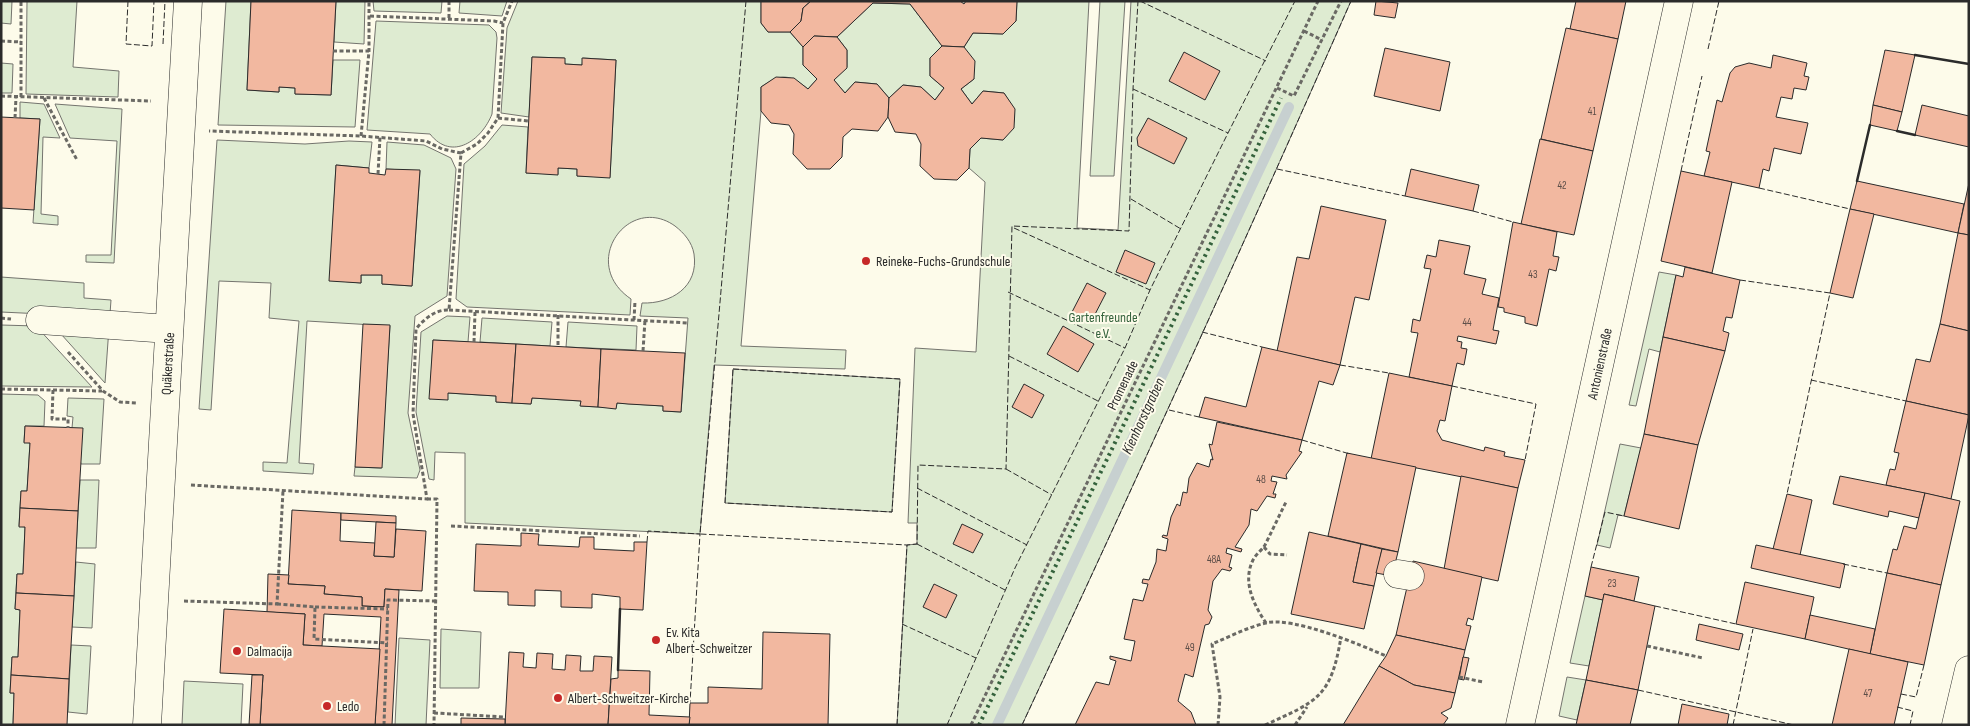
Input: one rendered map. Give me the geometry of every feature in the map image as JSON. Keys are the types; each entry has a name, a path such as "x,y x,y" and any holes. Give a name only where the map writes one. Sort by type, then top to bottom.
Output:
{"main road":[{"name":"Quäkerstraße","path":"147,725 188,1"},
{"name":"Antonienstraße","path":"1520,725 1679,1"},
{"path":"40,320 169,329"},
{"path":"1956,725 1969,670"}],"path":[{"path":"21,1 21,97"},
{"path":"361,136 369,51 369,1"},
{"path":"449,1 449,18"},
{"path":"204,131 380,137 426,141 442,149 461,153 477,144 488,133 498,118 503,23 512,1"},
{"name":"Promenade","path":"971,725 1318,1"},
{"path":"1277,88 1294,96 1341,1"},
{"path":"370,16 449,18 503,23"},
{"path":"1304,31 1322,40"},
{"path":"1,41 21,42"},
{"path":"333,51 369,51"},
{"path":"1,96 156,102"},
{"path":"15,118 16,97"},
{"path":"44,98 77,160"},
{"path":"498,118 528,121"},
{"path":"378,174 380,137"},
{"path":"449,310 461,153"},
{"path":"634,320 635,301"},
{"path":"427,499 413,414 416,329 422,322 440,309 688,323"},
{"path":"474,342 475,312"},
{"path":"558,315 558,346"},
{"path":"1,318 40,320 103,392 120,402 144,403"},
{"path":"643,351 645,320"},
{"path":"1,389 103,392"},
{"path":"53,390 52,419 68,419 68,428"},
{"path":"184,484 437,499 434,725"},
{"path":"277,604 283,491"},
{"path":"1266,623 1256,608 1249,589 1253,560 1264,546 1286,502"},
{"path":"451,526 640,536"},
{"path":"1264,546 1270,554 1286,555"},
{"path":"384,725 388,600 437,601"},
{"path":"182,601 388,609"},
{"path":"315,607 314,639 388,643"},
{"path":"1218,725 1220,697 1212,644 1266,623 1279,622 1341,637 1386,656"},
{"path":"1265,725 1307,706 1319,697 1336,667 1341,637"},
{"path":"1647,646 1703,658"},
{"path":"1459,677 1483,682"},
{"path":"1296,725 1307,706"},
{"path":"434,713 506,716"}],"green space":[{"path":"1,1 12,1 11,24 1,23"},
{"path":"27,1 77,1 73,67 119,71 118,97 26,94"},
{"path":"226,1 251,1 247,90 279,92 279,87 295,88 295,94 331,95 333,60 360,60 355,127 218,125"},
{"path":"336,1 365,1 364,44 334,42"},
{"path":"373,1 442,1 441,13 374,11"},
{"path":"460,1 507,1 502,16 459,13"},
{"path":"518,1 761,1 761,23 768,32 790,32 803,47 803,65 817,79 808,89 796,80 785,77 775,79 761,87 761,111 741,346 846,350 845,369 714,365 700,534 465,523 465,453 435,452 434,480 429,479 416,412 421,332 447,316 470,317 468,342 433,340 430,399 448,393 496,396 496,402 531,404 532,398 581,401 581,406 616,408 617,403 663,406 663,411 681,412 688,318 640,316 642,303 653,303 673,297 681,291 692,276 694,266 693,250 687,238 675,226 658,218 641,218 627,225 616,237 610,251 609,268 616,284 631,299 630,315 467,307 456,299 464,164 485,146 502,125 528,127 526,173 558,174 558,168 577,169 577,176 610,177 616,60 583,58 582,65 565,64 564,58 532,57 529,117 501,113 507,28"},
{"name":"Gartenfreunde e.V.","path":"1017,1 1089,1 1077,228 1118,230 1131,1 1351,1 1106,545 1022,725 897,725 907,545 917,544 917,523 908,523 915,348 976,352 985,182 969,168 970,149 981,138 1003,140 1014,122 1012,106 1004,93 983,91 972,104 961,89 974,79 964,47 973,33 1003,34 1016,21"},
{"path":"1100,1 1125,1 1114,176 1090,176"},
{"path":"873,3 910,4 942,46 930,58 930,76 944,88 935,100 921,87 903,85 889,98 877,84 855,82 845,93 834,80 847,67 847,50 837,37"},
{"path":"376,21 489,25 496,32 492,114 481,132 474,139 457,147 439,142 430,134 367,130"},
{"path":"1,63 13,64 12,93 1,93"},
{"path":"20,102 44,104 60,138 43,137 41,214 58,216 58,225 33,223 40,119 20,118"},
{"path":"55,104 122,109 114,263 86,262 86,255 111,255 117,141 70,138"},
{"path":"217,140 305,144 349,141 372,142 369,168 336,165 330,280 361,283 361,275 382,275 382,284 412,286 420,171 386,169 387,142 424,145 451,158 456,169 447,296 415,316 408,413 420,470 417,478 354,476 355,467 381,468 390,326 307,321 299,463 314,464 313,474 263,471 263,462 287,463 299,321 269,318 271,283 219,281 211,410 199,409"},
{"path":"1659,272 1676,275 1660,352 1649,349 1636,406 1629,405"},
{"path":"1,277 84,283 84,298 111,300 105,383 43,314 1,312"},
{"path":"482,318 552,322 550,346 480,342"},
{"path":"568,322 637,326 636,350 566,347"},
{"path":"1,325 36,326 92,387 1,386"},
{"path":"733,369 900,379 892,512 725,503"},
{"path":"1,394 38,395 45,401 44,426 25,426 24,442 30,443 27,491 21,491 19,526 25,527 23,574 17,574 15,609 20,610 18,657 12,657 10,693 14,693 13,725 1,725"},
{"path":"68,398 104,399 100,464 81,464 72,428 73,417 67,416"},
{"path":"1620,444 1641,448 1624,516 1618,515 1610,548 1597,545"},
{"path":"80,480 99,480 96,548 76,548"},
{"path":"76,562 95,564 92,628 72,627"},
{"path":"1585,596 1603,600 1589,666 1570,663"},
{"path":"441,629 481,632 479,688 440,688"},
{"path":"399,638 430,640 426,725 395,725"},
{"path":"71,645 91,646 87,714 68,712"},
{"path":"1567,677 1586,680 1577,720 1559,716"},
{"path":"184,681 243,684 241,725 182,725"}],"building":[{"path":"251,1 336,1 331,95 295,94 295,88 279,87 279,92 247,90"},
{"path":"761,1 811,1 803,8 801,21 790,32 768,32 761,23"},
{"path":"811,1 960,1 964,4 966,1 1017,1 1016,21 1003,34 973,33 964,47 942,46 910,4 873,3 837,37 814,36 803,47 790,32 801,21 803,8"},
{"path":"1376,1 1398,3 1395,18 1374,15"},
{"path":"1576,1 1626,1 1618,39 1570,29"},
{"path":"1566,28 1618,39 1593,151 1541,139"},
{"path":"814,36 837,37 847,50 847,68 834,80 845,93 855,82 877,84 889,98 888,117 878,131 852,129 843,137 842,157 830,169 807,169 793,154 794,134 789,125 771,123 761,111 761,87 776,77 794,78 808,89 817,79 803,65 803,47"},
{"path":"942,46 964,47 975,61 974,79 961,89 972,104 983,91 1004,93 1015,109 1014,128 1003,140 981,138 970,149 969,168 957,180 934,179 920,166 921,144 916,134 895,132 888,117 889,98 903,85 921,87 935,100 944,88 930,76 930,58"},
{"path":"1385,48 1450,62 1440,111 1374,96"},
{"path":"1885,50 1915,55 1902,112 1873,105"},
{"path":"1184,52 1220,71 1205,100 1169,81"},
{"path":"1773,55 1807,63 1804,76 1809,77 1806,90 1794,88 1792,99 1781,97 1776,117 1808,123 1801,154 1774,148 1769,171 1763,169 1759,188 1704,176 1710,152 1706,151 1717,100 1722,102 1730,73 1735,67 1749,63 1771,68"},
{"path":"532,57 565,58 565,64 582,65 582,58 616,60 610,178 577,176 577,169 558,168 558,175 526,173"},
{"path":"1873,105 1902,112 1897,131 1870,125"},
{"path":"1922,105 1969,116 1969,147 1915,135"},
{"path":"1,117 40,119 34,210 1,208"},
{"path":"1148,118 1187,138 1174,164 1138,146 1137,138"},
{"path":"1540,139 1593,151 1574,235 1521,224"},
{"path":"336,165 369,168 369,173 385,175 386,169 420,170 412,286 382,284 382,275 361,275 361,283 329,281"},
{"path":"1411,169 1479,185 1473,211 1405,196"},
{"path":"1681,171 1732,182 1712,273 1661,261"},
{"path":"1857,181 1964,204 1958,233 1850,209"},
{"path":"1969,183 1969,235 1958,233"},
{"path":"1321,206 1386,220 1369,300 1355,297 1340,365 1277,351 1297,257 1309,259"},
{"path":"1850,209 1874,214 1853,298 1830,293"},
{"path":"1513,222 1557,232 1553,256 1559,257 1556,271 1549,269 1537,326 1525,323 1525,317 1504,312 1504,308 1498,307"},
{"path":"1958,233 1969,235 1969,331 1940,324"},
{"path":"1439,240 1470,246 1464,274 1486,279 1482,294 1499,298 1493,330 1499,331 1496,344 1458,336 1457,341 1462,342 1461,348 1467,349 1464,365 1457,363 1452,386 1409,377 1418,333 1411,332 1413,319 1420,321 1431,269 1424,268 1427,255 1436,257"},
{"path":"1125,250 1155,263 1146,284 1116,272"},
{"path":"1685,267 1740,280 1732,318 1726,317 1723,331 1729,333 1725,351 1663,337 1676,275 1683,277"},
{"path":"1087,283 1106,293 1091,322 1072,312"},
{"path":"363,324 390,325 382,468 355,467"},
{"path":"1940,324 1969,331 1969,415 1906,401 1916,359 1930,362"},
{"path":"1063,326 1094,344 1078,372 1047,354"},
{"path":"1663,337 1725,351 1698,445 1644,434"},
{"path":"433,340 516,344 512,403 496,402 496,396 448,393 448,400 429,399"},
{"path":"516,344 601,349 598,407 580,406 581,401 532,398 531,404 512,403"},
{"path":"1262,347 1340,365 1333,385 1319,381 1302,440 1199,417 1205,397 1246,407"},
{"path":"601,349 685,353 681,412 663,411 663,406 617,403 616,409 598,407"},
{"path":"1389,373 1452,386 1445,421 1440,420 1437,431 1442,440 1484,451 1485,447 1505,452 1504,456 1525,460 1518,488 1371,459"},
{"path":"1024,384 1044,395 1032,418 1012,407"},
{"path":"1906,401 1969,415 1951,499 1886,485 1890,469 1895,470 1899,453 1894,452"},
{"path":"1217,422 1302,440 1299,451 1302,452 1286,475 1287,479 1272,476 1271,481 1277,482 1273,494 1276,494 1275,498 1267,496 1257,511 1251,509 1249,525 1235,547 1242,549 1241,552 1227,548 1226,553 1232,555 1229,567 1232,568 1230,571 1222,569 1213,581 1208,610 1212,617 1209,624 1205,625 1193,677 1185,674 1178,701 1191,712 1196,725 1075,725 1096,682 1109,685 1116,661 1110,659 1110,656 1131,661 1135,641 1124,639 1133,599 1143,601 1148,584 1142,583 1143,579 1149,580 1156,562 1157,549 1166,551 1168,539 1162,537 1163,535 1167,536 1171,517 1177,504 1180,506 1183,492 1187,493 1189,478 1197,463 1209,467 1211,459 1213,460 1209,444 1212,445"},
{"path":"25,426 83,428 78,511 20,508 21,491 27,491 30,443 24,443"},
{"path":"1644,434 1698,445 1679,529 1624,516"},
{"path":"1347,453 1416,467 1398,552 1328,536"},
{"path":"1461,476 1518,488 1498,581 1444,569"},
{"path":"1840,476 1925,493 1919,518 1889,511 1888,517 1833,504"},
{"path":"1925,493 1960,501 1941,585 1887,573 1893,549 1897,550 1904,526 1916,529"},
{"path":"1787,494 1812,500 1800,555 1773,549"},
{"path":"20,508 78,511 74,596 16,593 17,574 23,574 25,527 19,527"},
{"path":"292,510 341,513 340,541 375,543 374,556 394,557 396,529 426,531 422,591 385,589 384,607 362,606 362,597 324,594 325,586 288,584"},
{"path":"341,513 396,516 396,523 341,520"},
{"path":"376,522 396,523 394,557 374,556"},
{"path":"962,524 983,534 973,553 953,544"},
{"path":"1309,532 1361,544 1353,582 1374,586 1364,629 1291,614"},
{"path":"521,533 539,534 538,545 579,547 580,537 594,537 594,549 634,551 634,542 647,542 643,610 620,609 620,597 592,594 592,608 561,607 561,591 535,590 535,606 508,605 508,592 474,591 476,544 521,546"},
{"path":"1361,544 1382,549 1374,586 1353,582"},
{"path":"1756,545 1845,564 1840,588 1751,568"},
{"path":"1382,549 1398,552 1392,576 1376,573"},
{"path":"1413,561 1482,577 1473,620 1468,618 1466,625 1471,626 1465,650 1396,635"},
{"path":"1591,567 1639,577 1634,601 1604,594 1603,600 1585,596"},
{"path":"1887,573 1941,585 1924,665 1870,654"},
{"path":"268,574 289,575 288,584 325,586 324,594 362,597 362,606 384,607 385,589 399,590 392,725 375,725 381,617 324,614 322,646 303,645 305,614 267,612"},
{"path":"1745,582 1814,597 1805,639 1736,624"},
{"path":"934,584 957,595 946,618 923,607"},
{"path":"16,593 74,596 69,679 11,675 12,657 18,657 20,610 15,609"},
{"path":"1604,594 1655,606 1638,690 1586,680"},
{"path":"224,609 305,614 303,645 380,649 375,725 260,725 263,675 220,673"},
{"path":"1810,615 1875,629 1870,654 1805,639"},
{"path":"1699,624 1743,634 1739,650 1696,640"},
{"path":"763,632 830,634 828,725 689,725 690,703 708,703 708,687 762,689"},
{"path":"1396,635 1465,650 1455,693 1414,685 1379,666"},
{"path":"1849,649 1908,662 1894,725 1832,725"},
{"name":"Albert-Schweitzer-Kirche","path":"509,652 524,653 523,667 536,668 537,653 553,654 552,669 565,670 566,655 581,656 580,671 593,671 594,656 612,657 608,725 505,725"},
{"path":"1463,657 1469,658 1464,680 1459,679"},
{"path":"1379,666 1414,685 1455,693 1451,708 1441,713 1448,718 1443,725 1343,725"},
{"path":"618,670 650,671 649,715 690,717 689,725 608,725 611,679 618,678"},
{"path":"11,675 69,679 67,725 13,725 14,693 10,693"},
{"path":"252,675 263,675 260,725 249,725"},
{"path":"1586,680 1638,690 1630,725 1576,725"},
{"path":"1682,704 1729,714 1727,725 1678,725"},
{"path":"461,718 505,719 505,725 461,725"}],"waterway":[{"name":"Kienhorstgraben","path":"997,725 1289,107"}],"hedge":[{"path":"979,725 1281,98"}],"fence":[{"path":"128,1 126,44 152,46 154,1"},
{"path":"163,44 165,1"},
{"path":"746,1 700,534 907,545 917,544 918,465 1006,469 1012,226 1129,231 1133,89 1138,1"},
{"path":"1140,1 1266,61"},
{"path":"947,725 1015,568 1125,348 1150,290 1295,1"},
{"path":"1022,725 1106,545 1351,1"},
{"path":"1708,49 1719,1"},
{"path":"1681,171 1702,76"},
{"path":"1133,89 1228,133"},
{"path":"1277,169 1405,196"},
{"path":"1759,188 1850,209"},
{"path":"1131,199 1181,229"},
{"path":"1473,211 1513,222"},
{"path":"1014,228 1150,290"},
{"path":"1740,280 1830,293 1787,494"},
{"path":"1008,292 1125,348"},
{"path":"1202,332 1262,347"},
{"path":"1009,356 1098,401"},
{"path":"1340,365 1389,373"},
{"path":"733,369 900,379 892,512 725,503 733,369"},
{"path":"1811,380 1906,401"},
{"path":"1452,386 1536,404 1525,460"},
{"path":"1169,410 1199,417"},
{"path":"1302,440 1350,454"},
{"path":"1006,469 1052,495"},
{"path":"917,488 1027,545"},
{"path":"1591,567 1605,512 1624,516"},
{"path":"647,542 648,531 700,534 690,703"},
{"path":"917,544 1005,590"},
{"path":"897,725 907,545"},
{"path":"1843,564 1887,573"},
{"path":"1655,606 1736,624"},
{"path":"902,624 976,658"},
{"path":"1733,725 1753,629"},
{"path":"1901,694 1916,697 1924,665"},
{"path":"1638,690 1794,725"},
{"path":"1897,707 1913,711 1910,725"}],"wall":[{"path":"1915,55 1969,64"},
{"path":"1857,181 1870,125"},
{"path":"1897,131 1915,135"},
{"path":"618,670 620,609"}],"place":[{"name":"Reineke-Fuchs-Grundschule","path":"866,261"},
{"name":"Ev. Kita Albert-Schweitzer","path":"656,640"},
{"name":"Dalmacija","path":"237,651"},
{"name":"Albert-Schweitzer-Kirche","path":"558,698"},
{"name":"Ledo","path":"327,706"}]}
